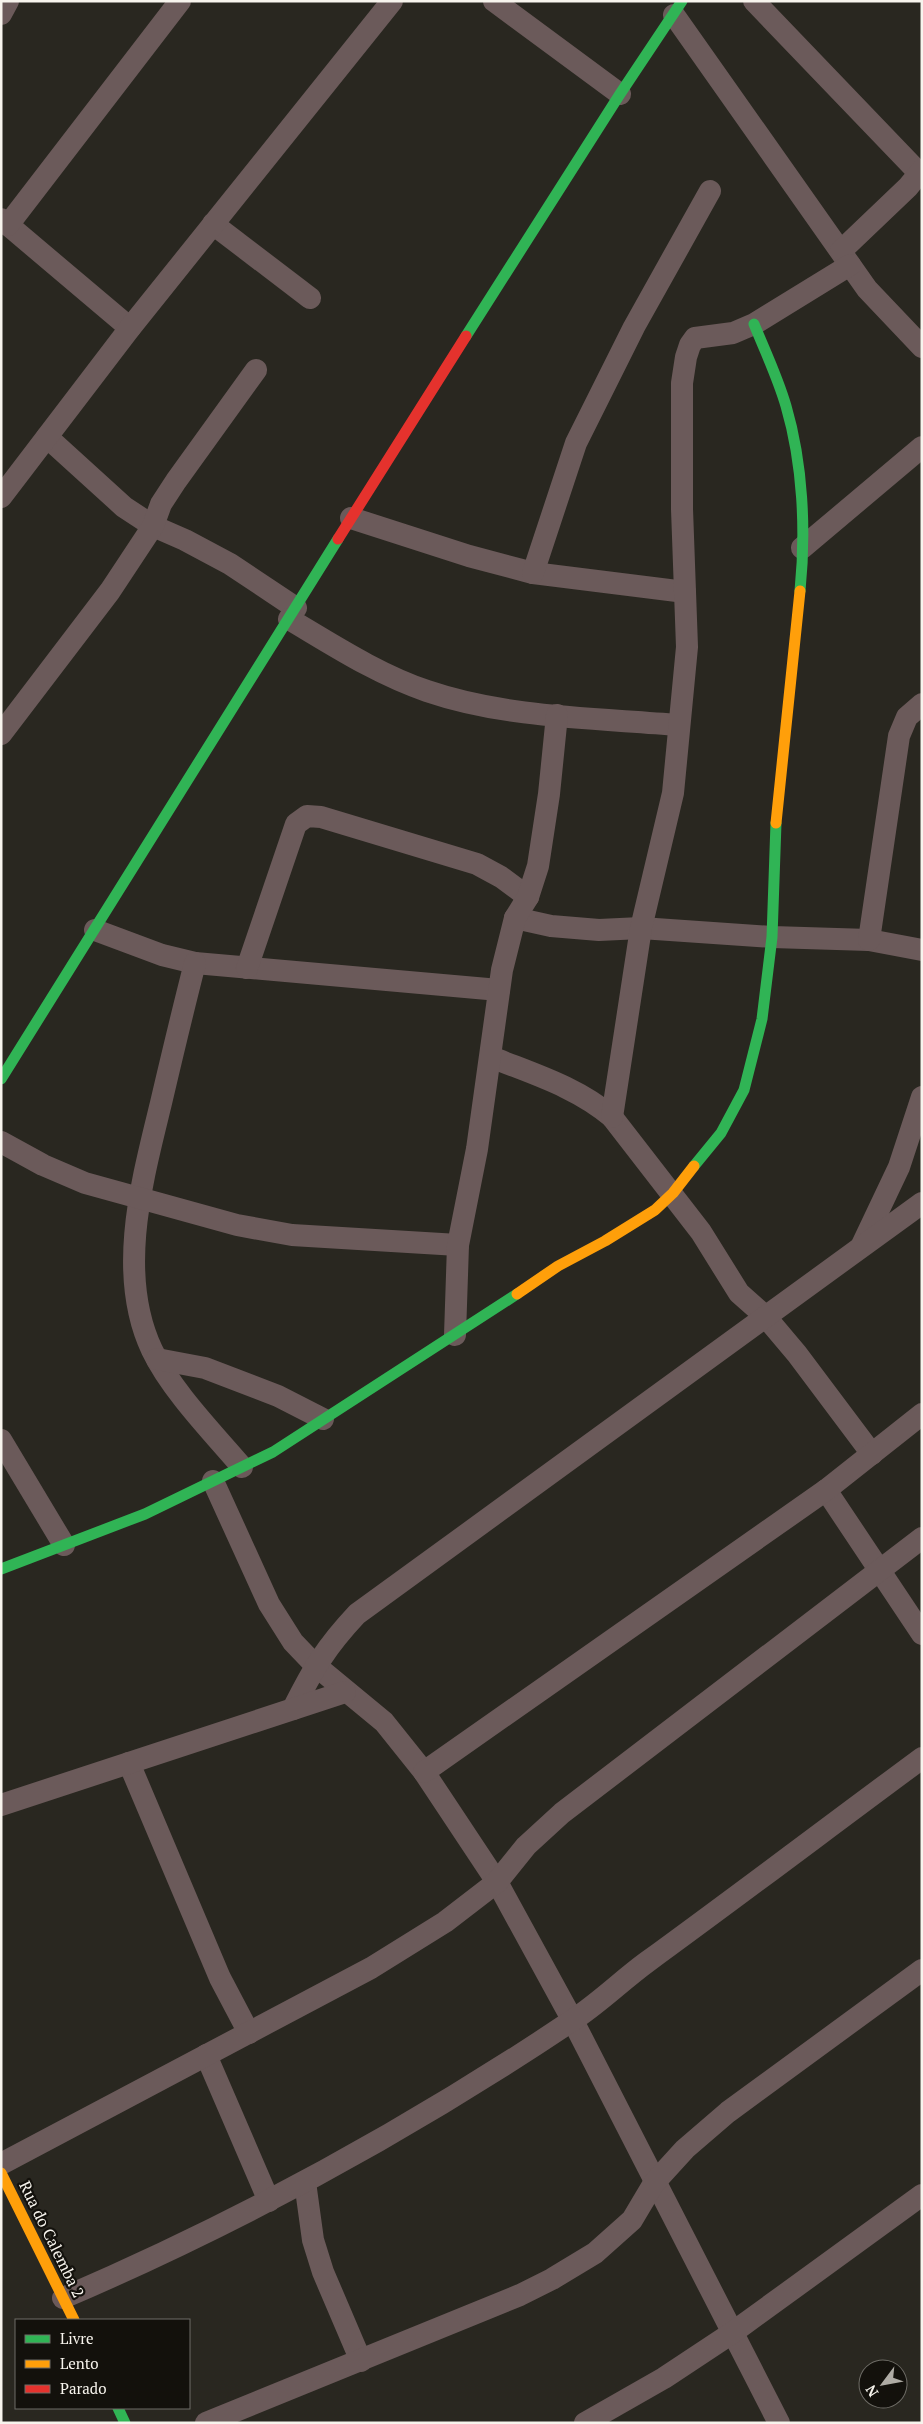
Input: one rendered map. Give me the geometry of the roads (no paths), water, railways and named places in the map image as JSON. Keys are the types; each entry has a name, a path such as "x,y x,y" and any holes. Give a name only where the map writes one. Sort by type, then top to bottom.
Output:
{"street":[{"path":"1,14 8,1"},
{"path":"130,328 5,222 180,1"},
{"path":"1,497 130,328 392,1"},
{"path":"494,1 620,94"},
{"path":"612,1117 641,928 673,792 687,647 682,509 682,383 686,357 690,345 695,338 733,333 754,324 846,258 921,172 754,1"},
{"path":"1,1079 351,518 620,94 678,8 867,289 922,347"},
{"path":"533,573 576,443 634,326 710,191"},
{"path":"213,224 310,298"},
{"path":"1,1570 145,1514 272,1452 455,1335 558,1266 605,1241 655,1210 673,1193 721,1134 744,1090 762,1019 772,937 774,838 798,626 802,548 799,473 786,406 754,324"},
{"path":"1,734 110,590 153,526 161,504 171,488 256,370"},
{"path":"47,437 124,507 153,526 185,540 230,564 292,613 387,675 427,691 465,702 557,715 678,725"},
{"path":"802,548 922,447"},
{"path":"351,518 468,556 533,573 684,592"},
{"path":"869,940 899,736 907,717 922,704"},
{"path":"455,1335 458,1245 477,1149 507,943 515,918 528,897 538,866 549,794 557,715"},
{"path":"247,968 296,824 307,816 321,818 477,864 501,877 528,897"},
{"path":"515,918 551,926 599,930 641,928 772,937 869,940 922,950"},
{"path":"95,930 162,955 194,963 500,990"},
{"path":"194,963 138,1200 134,1269 136,1299 141,1323 157,1359 190,1405 242,1467"},
{"path":"491,1057 571,1088 598,1105 612,1117 673,1193 701,1232 739,1293 764,1316 835,1402 872,1454"},
{"path":"862,1246 899,1166 922,1097"},
{"path":"1,1142 43,1165 68,1176 138,1200 237,1225 292,1235 458,1245"},
{"path":"293,1709 315,1665 332,1640 357,1614 764,1316 922,1203"},
{"path":"157,1359 205,1368 278,1396 322,1420"},
{"path":"424,1772 826,1490 922,1414"},
{"path":"1,1440 64,1545"},
{"path":"213,1481 269,1604 293,1642 345,1692 384,1722 424,1772 497,1882 573,2021 654,2183 779,2423"},
{"path":"826,1490 922,1634"},
{"path":"1,2164 371,1968 445,1922 497,1882 526,1846 562,1812 922,1538"},
{"path":"1,1806 345,1692"},
{"path":"63,2298 134,2267 305,2182 450,2098 573,2021 626,1978 922,1758"},
{"path":"129,1763 220,1978 249,2033"},
{"path":"206,2423 361,2361 552,2279 595,2253 632,2220 654,2183 685,2149 728,2112 922,1970"},
{"path":"206,2055 269,2201"},
{"name":"Rua do Calemba 2","path":"1,2173 74,2319"},
{"path":"305,2182 313,2240 323,2272 361,2361"},
{"path":"585,2423 664,2378 732,2333 922,2195"},
{"path":"118,2409 125,2423"}]}
